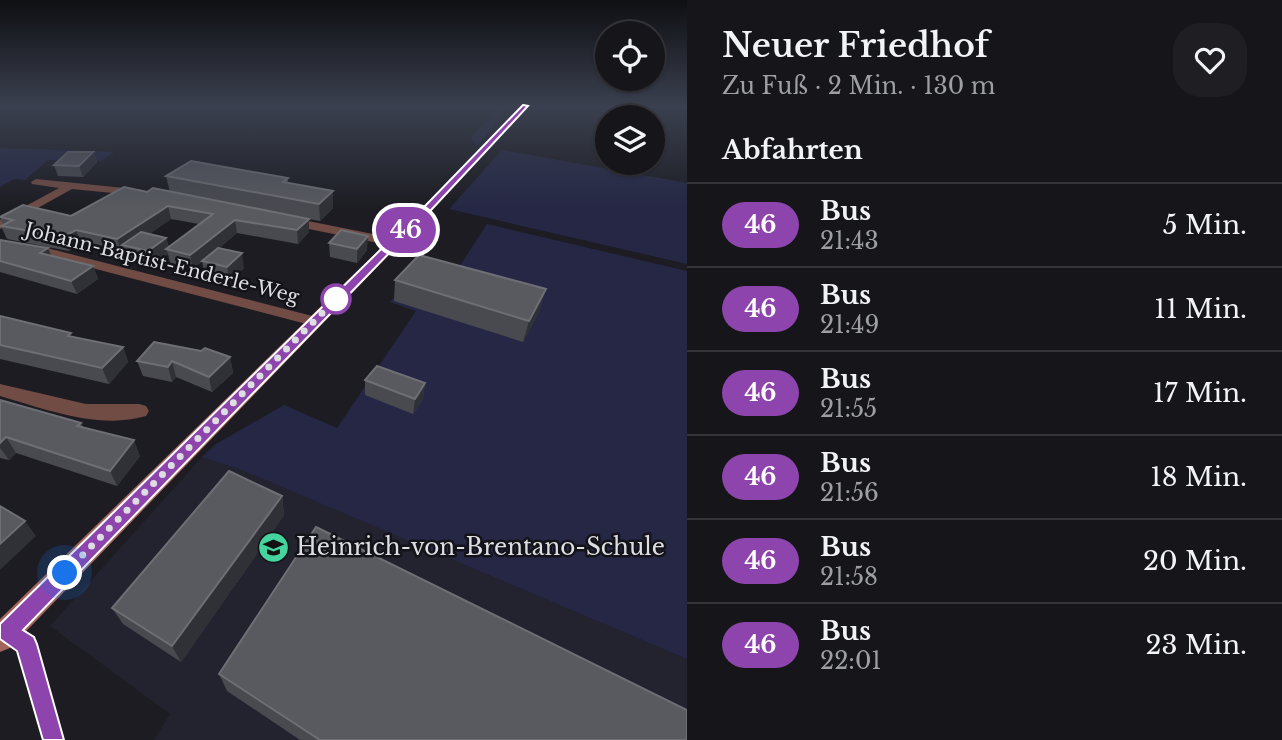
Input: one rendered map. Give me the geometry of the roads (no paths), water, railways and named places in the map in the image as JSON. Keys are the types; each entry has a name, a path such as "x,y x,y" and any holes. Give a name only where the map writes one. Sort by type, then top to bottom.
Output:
{"street":[{"path":"0,638 491,141"},
{"path":"36,182 74,184 155,195"},
{"path":"0,225 74,184"},
{"path":"273,218 393,242"},
{"name":"Johann-Baptist-Enderle-Weg","path":"0,245 47,252 314,321"},
{"path":"0,390 91,413 139,411"}],"place":[{"name":"Heinrich-von-Brentano-Schule","path":"273,547"}]}
